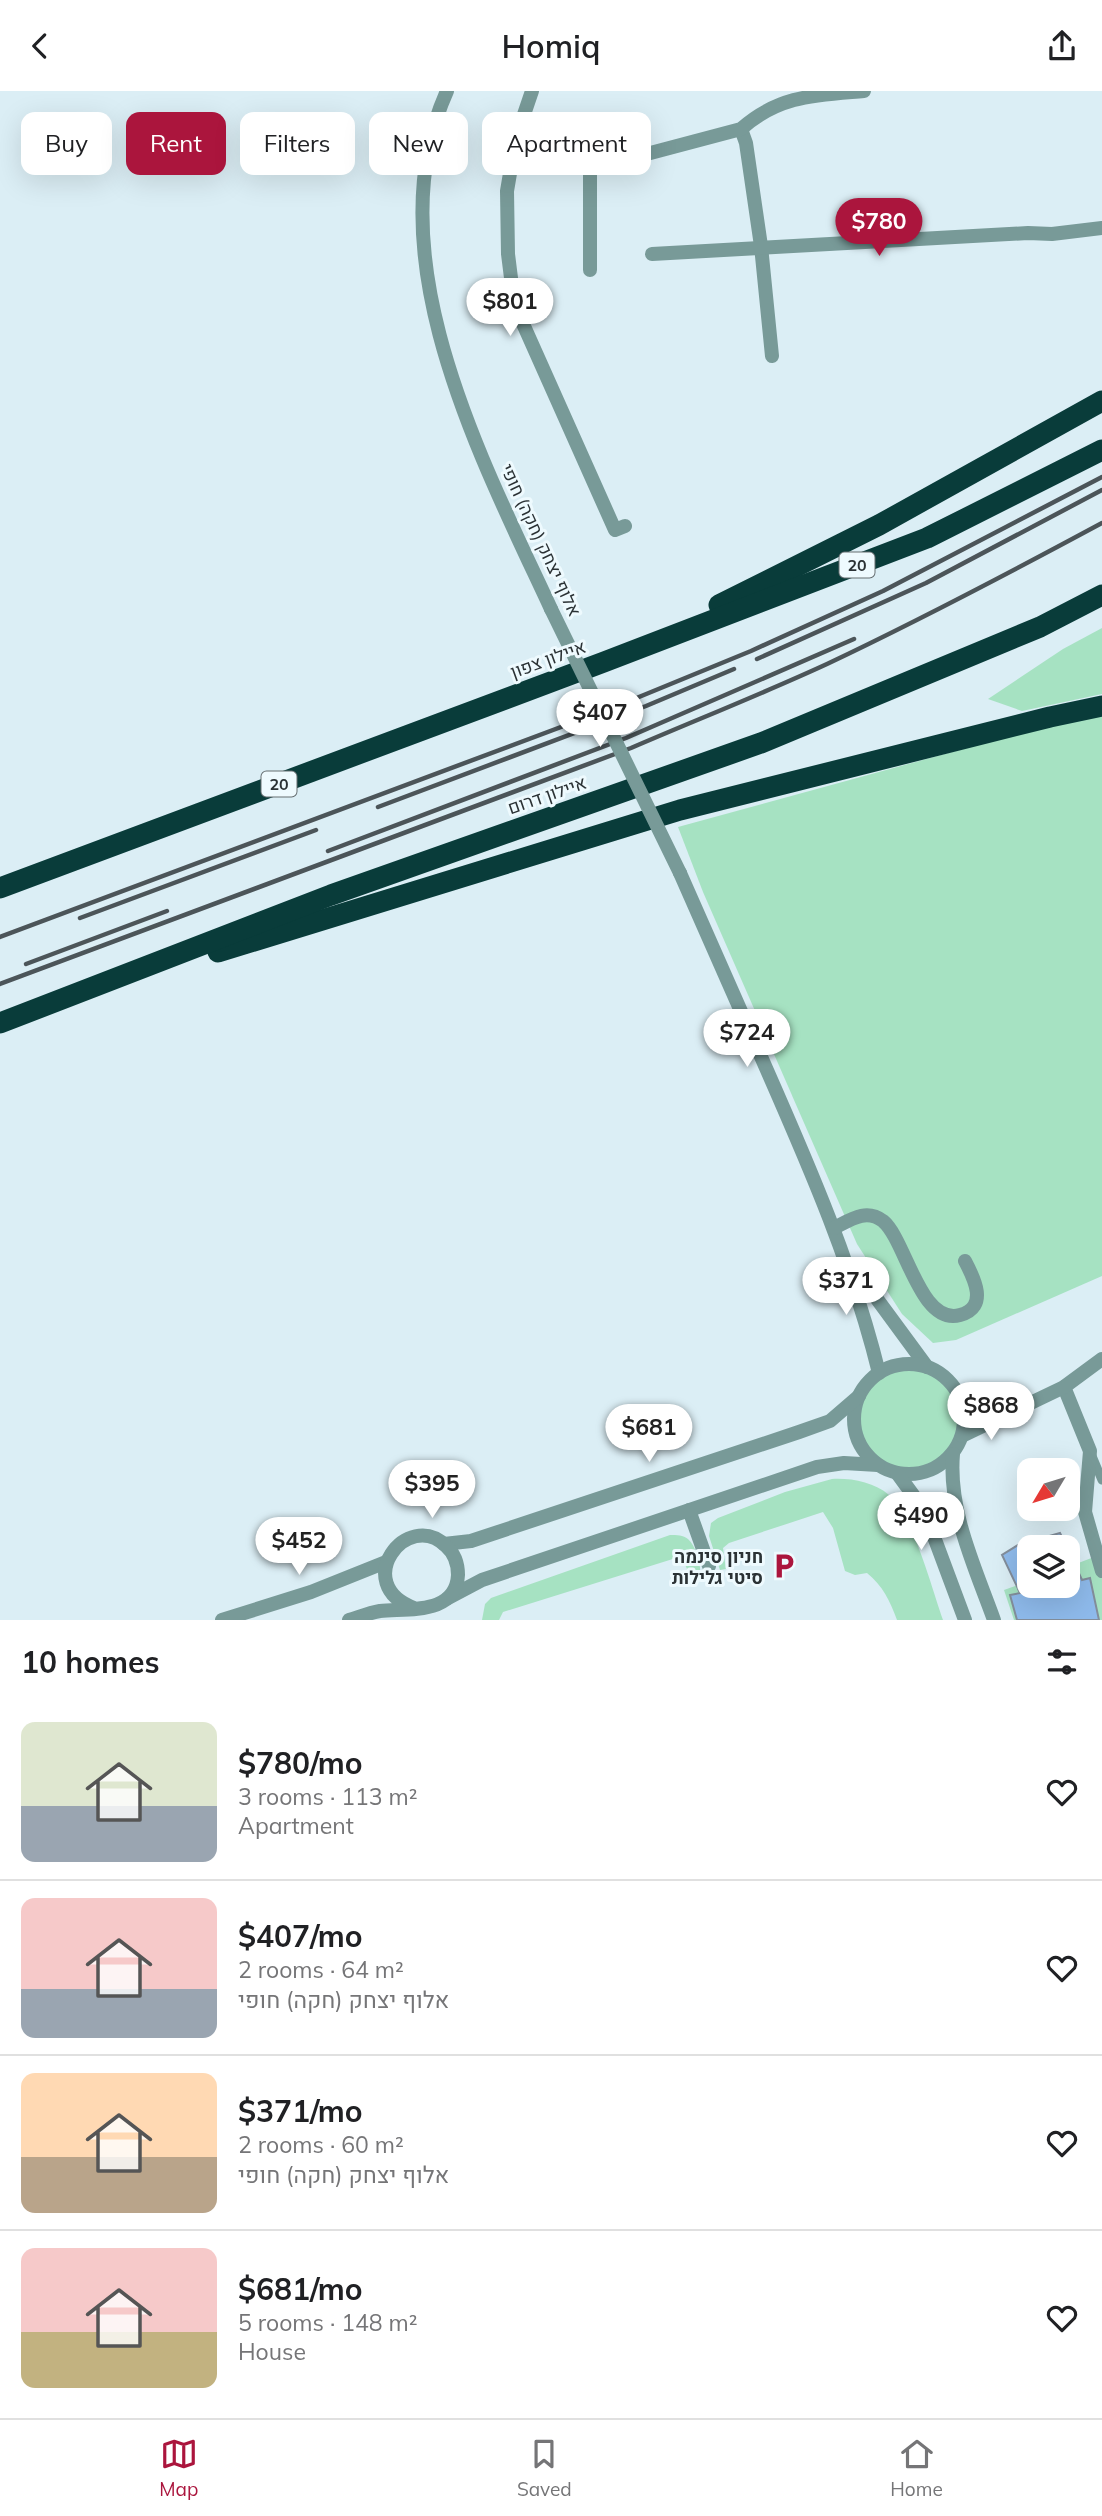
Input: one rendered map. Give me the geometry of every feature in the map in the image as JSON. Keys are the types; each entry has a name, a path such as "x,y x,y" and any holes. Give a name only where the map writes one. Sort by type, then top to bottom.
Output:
{"highway":[{"path":"604,662 879,526 1102,401"},
{"name":"איילון צפון","path":"0,888 927,538 1102,450"},
{"name":"איילון דרום","path":"0,1023 331,895 761,743 1040,627 1102,595"},
{"path":"49,1005 680,810 1102,706"}],"street":[{"name":"אלוף יצחק (חקה) חופי","path":"447,91 436,115 426,165 426,269 441,337 474,441 551,608 680,873 814,1176 867,1325 878,1373"},
{"path":"531,91 516,138 507,191 508,254 512,286 524,326 615,530 625,526"},
{"path":"590,270 590,169 741,129 751,120 784,102 801,97 864,91"},
{"path":"741,129 746,143 761,246 772,356"},
{"path":"652,254 1028,233 1052,235 1102,228"},
{"path":"834,1228 859,1214 884,1222 924,1295 934,1308 947,1315 961,1315 973,1306 978,1295 976,1282 965,1261"},
{"name":"אלוף יצחק (חקה) חופי","path":"843,1252 927,1367"},
{"path":"962,1436 1064,1387 1102,1359"},
{"path":"444,1544 471,1541 830,1420 859,1396 867,1383 878,1373 902,1365 927,1367 942,1375 962,1402 975,1412 1006,1417"},
{"path":"1064,1387 1090,1451 1085,1512 1102,1571"},
{"path":"859,1396 855,1419 859,1441 867,1455 878,1465 897,1473 922,1473 933,1469 953,1454"},
{"path":"962,1402 962,1436 953,1454 951,1477 957,1514 993,1620"},
{"path":"448,1598 482,1580 817,1467 844,1463 878,1465"},
{"path":"897,1473 923,1510 965,1620"},
{"path":"689,1510 709,1566"},
{"path":"427,1536 444,1544 452,1553 458,1576 448,1598 433,1613 403,1604 387,1586 386,1562 391,1552 407,1539 427,1536"},
{"path":"222,1620 311,1592 386,1562"},
{"path":"349,1620 376,1612 414,1608"}],"lane":[{"path":"1090,1451 1102,1481"}],"green space":[{"path":"1102,628 1102,694 1022,711 988,699 1063,649"},
{"path":"1102,715 1102,1276 956,1340 933,1343 902,1314 857,1244 703,892 678,827 1025,732"},
{"path":"909,1370 928,1374 943,1385 954,1400 958,1419 954,1438 943,1453 928,1464 909,1468 890,1464 875,1453 864,1438 860,1419 864,1400 875,1385 890,1374"},
{"path":"832,1479 869,1484 889,1495 898,1506 914,1536 943,1620 897,1620 892,1606 873,1578 867,1573 855,1575 845,1571 833,1528 823,1512 729,1543 723,1548 726,1569 720,1570 709,1536 711,1523 785,1492"},
{"path":"670,1535 684,1537 691,1543 700,1565 699,1580 693,1582 682,1558 676,1558 503,1612 499,1620 482,1620 485,1604 491,1598"},
{"path":"1094,1557 1102,1560 1102,1620 1014,1620 1004,1590 1017,1585 1017,1598 1080,1598 1080,1562"}],"building":[{"path":"1017,1546 1017,1587 1002,1555"},
{"path":"1080,1576 1082,1580 1090,1578 1099,1620 1017,1620 1010,1595 1017,1594 1017,1598 1080,1598"}],"railway":[{"path":"0,937 617,706 751,651 883,591 1102,477"},
{"path":"757,659 926,583 1102,490"},
{"path":"0,984 631,748 827,664 1102,523"},
{"path":"328,851 626,738 854,639"},
{"path":"378,807 646,706 734,669"},
{"path":"80,918 316,830"},
{"path":"26,964 167,911"}],"place":[{"name":"חניון סינמה סיטי גלילות","path":"784,1566"}]}
